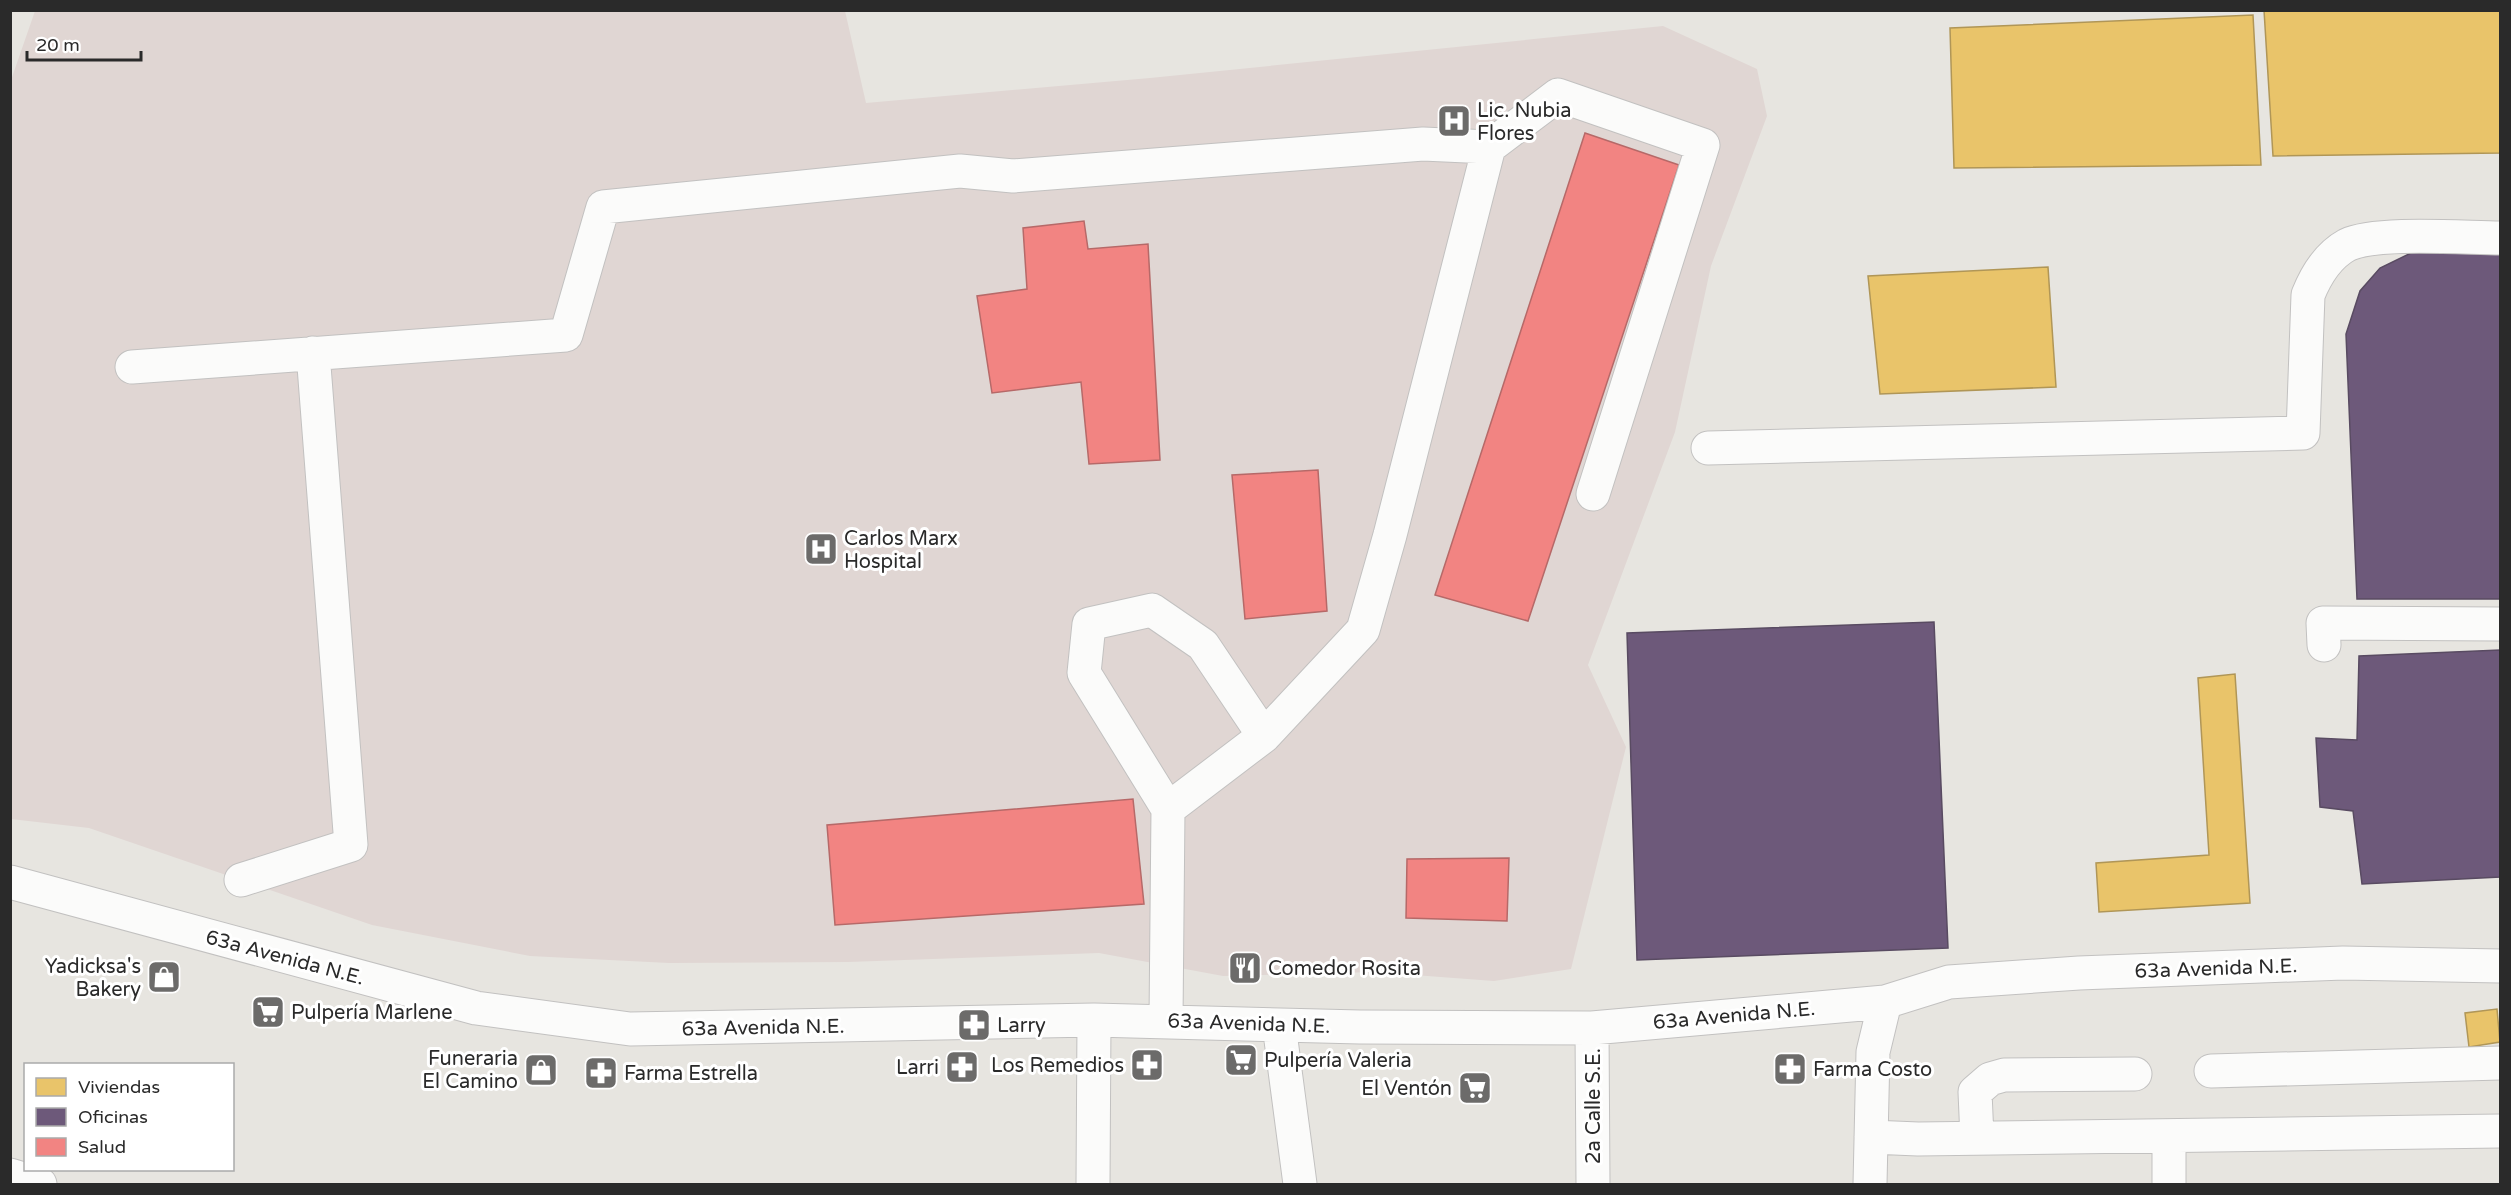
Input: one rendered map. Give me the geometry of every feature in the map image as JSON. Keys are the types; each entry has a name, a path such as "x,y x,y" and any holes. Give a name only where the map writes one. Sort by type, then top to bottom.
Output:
{"street":[{"path":"1168,809 1264,736 1363,630 1390,536 1489,147 1558,95 1703,145 1593,494"},
{"path":"132,367 566,335 603,207 960,171 1013,176 1423,144 1489,147"},
{"path":"1708,448 2303,433 2308,295 2316,274 2326,262 2346,246 2370,238 2500,238"},
{"path":"241,880 351,846 313,353"},
{"path":"1166,1020 1168,809 1084,673 1089,624 1152,610 1203,645 1264,736"},
{"path":"2324,645 2323,623 2500,624"},
{"name":"63a Avenida N.E.","path":"10,882 476,1008 630,1029 1094,1020 1166,1020 1279,1025 1592,1028 1885,1002 1949,982 2079,973 2343,963 2500,966"},
{"path":"1870,1185 1873,1053 1885,1002"},
{"path":"1093,1185 1094,1020"},
{"path":"1279,1025 1300,1185"},
{"name":"2a Calle S.E.","path":"1592,1028 1593,1185"},
{"path":"2211,1071 2500,1063"},
{"path":"1977,1138 1975,1092 1990,1079 2004,1075 2135,1074"},
{"path":"1871,1137 1918,1139 2500,1131"},
{"path":"2169,1136 2169,1185"},
{"path":"10,1175 40,1185"}],"shaded area":[{"name":"Carlos Marx Hospital","path":"35,11 845,11 866,103 1150,78 1663,26 1757,69 1767,116 1711,266 1675,432 1588,665 1626,747 1571,969 1494,981 1374,972 1223,976 1099,953 848,962 669,963 530,956 372,925 89,828 11,819 10,83"}],"building: Viviendas":[{"path":"2264,10 2500,10 2500,153 2273,156"},
{"path":"2253,15 2261,165 1954,168 1950,28"},
{"path":"2048,267 2056,387 1880,394 1868,276"},
{"path":"2235,674 2250,903 2099,912 2096,863 2209,855 2198,678"},
{"path":"2497,1009 2500,1042 2469,1047 2465,1013"}],"building: Oficinas":[{"path":"2500,250 2500,599 2357,599 2346,334 2360,291 2380,268 2411,253"},
{"path":"1934,622 1948,948 1637,960 1627,633"},
{"path":"2500,650 2500,877 2362,884 2353,811 2320,807 2316,738 2357,740 2359,656"}],"building: Salud":[{"path":"1585,133 1679,165 1528,621 1435,595"},
{"path":"1084,221 1088,249 1148,244 1160,460 1089,464 1081,382 992,393 977,296 1027,289 1023,228"},
{"path":"1318,470 1327,611 1245,619 1232,475"},
{"path":"1133,799 1144,904 835,925 827,825"},
{"path":"1509,858 1507,921 1406,918 1407,859"}],"place":[{"name":"Lic. Nubia Flores","path":"1454,121"},
{"name":"Carlos Marx Hospital","path":"821,549"},
{"name":"Comedor Rosita","path":"1245,968"},
{"name":"Yadicksa's Bakery","path":"164,977"},
{"name":"Pulpería Marlene","path":"268,1012"},
{"name":"Larry","path":"974,1025"},
{"name":"Pulpería Valeria","path":"1241,1060"},
{"name":"Los Remedios","path":"1147,1065"},
{"name":"Larri","path":"962,1067"},
{"name":"Farma Costo","path":"1790,1069"},
{"name":"Funeraria El Camino","path":"541,1070"},
{"name":"Farma Estrella","path":"601,1073"},
{"name":"El Ventón","path":"1475,1088"}]}
